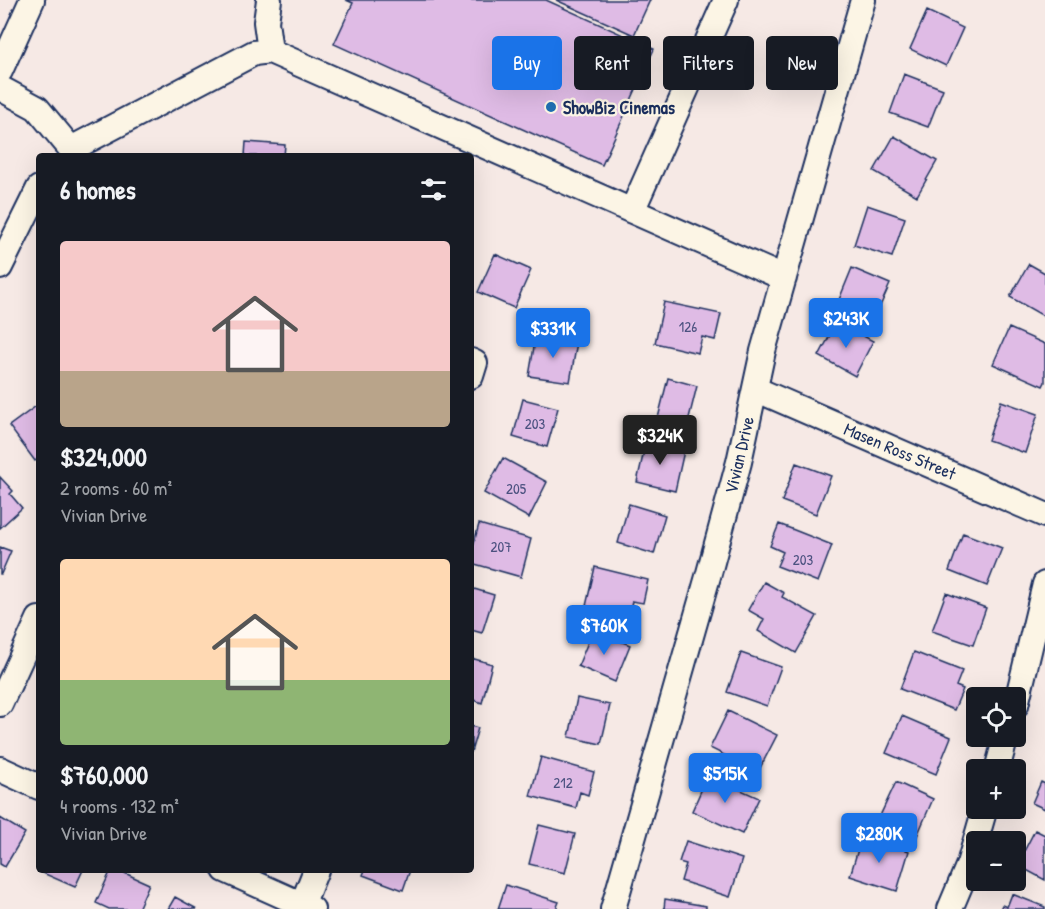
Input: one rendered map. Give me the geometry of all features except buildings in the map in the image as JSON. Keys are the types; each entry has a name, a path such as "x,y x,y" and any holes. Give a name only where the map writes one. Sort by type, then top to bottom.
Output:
{"street":[{"path":"0,71 32,0"},
{"path":"269,0 266,22 270,51"},
{"path":"632,211 726,0"},
{"name":"Vivian Drive","path":"613,909 709,573 739,462 763,351 863,0"},
{"path":"0,88 37,108 67,152 254,53 270,51 784,278"},
{"path":"0,267 36,194"},
{"name":"Masen Ross Street","path":"755,388 1045,515"},
{"path":"1020,687 1045,584"},
{"path":"0,704 36,626"},
{"path":"0,769 36,786"},
{"path":"950,909 969,864 982,819"},
{"path":"232,873 307,907 315,873"}],"place":[{"name":"ShowBiz Cinemas","path":"551,107"}]}
